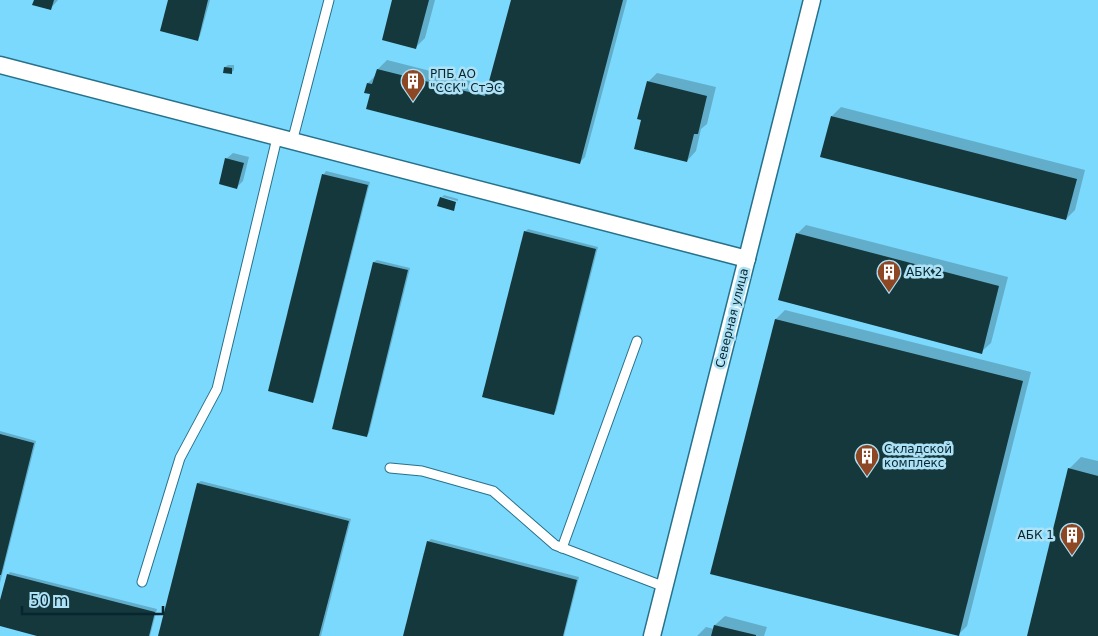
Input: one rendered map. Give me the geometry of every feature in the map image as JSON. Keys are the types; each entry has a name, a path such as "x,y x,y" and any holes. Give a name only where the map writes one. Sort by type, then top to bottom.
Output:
{"street":[{"name":"Северная улица","path":"652,636 812,0"},
{"path":"0,65 747,259"}],"lane":[{"path":"142,582 180,458 217,389 284,140 329,0"},
{"path":"562,548 637,340"},
{"path":"390,468 422,471 493,491 555,546 665,588"}],"building":[{"path":"34,0 54,0 51,10 32,5"},
{"path":"168,0 208,0 198,41 160,31"},
{"path":"392,0 429,0 416,49 382,40"},
{"path":"511,0 623,0 580,164 366,109 370,94 364,93 367,83 372,84 377,69 485,96"},
{"path":"224,67 232,68 232,74 223,73"},
{"path":"647,81 707,96 698,134 694,134 687,162 634,149 641,120 637,119"},
{"path":"831,116 1077,179 1066,220 820,157"},
{"path":"225,158 244,163 237,189 219,184"},
{"path":"322,174 368,185 313,403 268,391"},
{"path":"440,197 456,202 454,211 437,206"},
{"path":"524,231 596,249 554,415 482,397"},
{"name":"АБК 2","path":"796,233 999,286 982,354 778,300"},
{"path":"373,262 408,270 367,437 332,429"},
{"name":"Складской комплекс","path":"775,319 1023,381 959,636 710,574"},
{"path":"0,434 34,443 1,575 0,575"},
{"name":"АБК 1","path":"1068,468 1098,476 1098,636 1027,636"},
{"path":"197,483 349,521 319,636 158,636"},
{"path":"427,541 577,580 563,636 403,636"},
{"path":"7,574 155,612 149,636 37,636 0,626 0,600"},
{"path":"714,625 756,635 756,636 711,636"}],"place":[{"name":"РПБ АО \"ССК\" СтЭС","path":"413,102"},
{"name":"АБК 2","path":"889,293"},
{"name":"Складской комплекс","path":"867,477"},
{"name":"АБК 1","path":"1072,556"}]}
